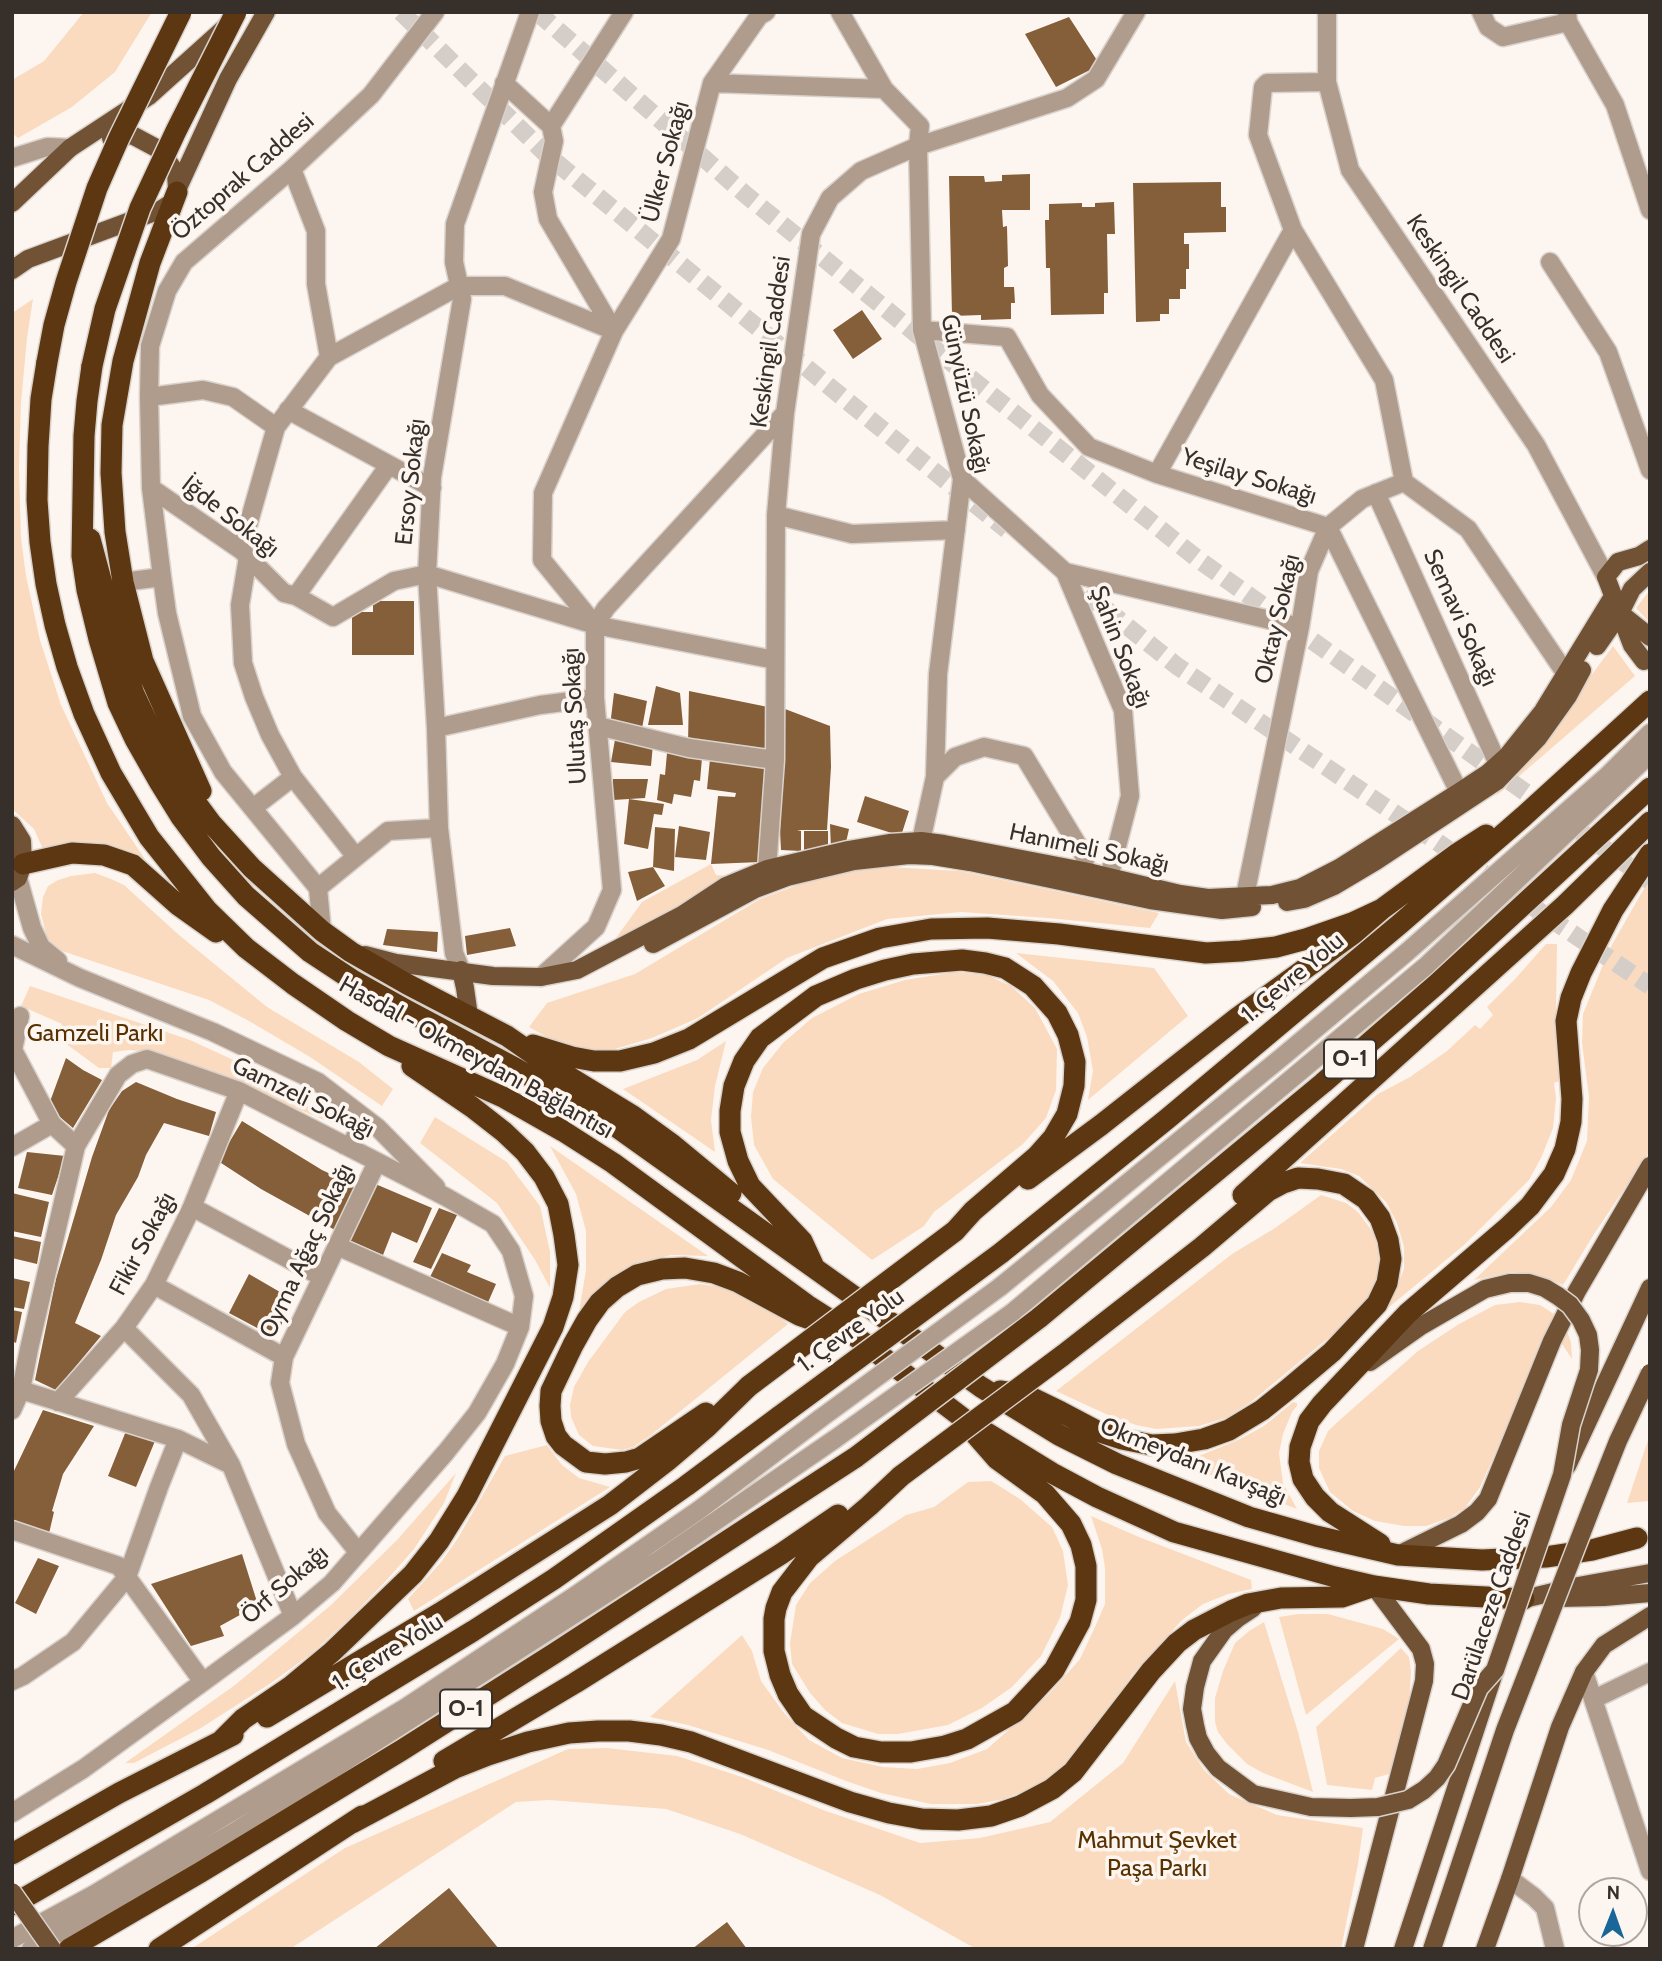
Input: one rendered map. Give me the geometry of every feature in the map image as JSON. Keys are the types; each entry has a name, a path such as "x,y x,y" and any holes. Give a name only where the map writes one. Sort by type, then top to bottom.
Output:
{"highway":[{"name":"Hasdal - Okmeydanı Bağlantısı","path":"181,12 97,188 54,325 41,399 37,500 40,542 55,625 84,714 111,773 149,837 207,911 246,948 293,984 389,1046 505,1098 613,1163 807,1305 851,1333 964,1419"},
{"name":"Hasdal - Okmeydanı Bağlantısı","path":"238,12 176,131 140,208 105,309 87,401 82,556 87,590 106,666 118,703 135,739 181,817 211,857 246,896 310,952 354,981 611,1123 981,1387"},
{"path":"177,192 146,276 123,362 113,415 111,472 116,532 123,582 144,661 207,804 235,851"},
{"path":"84,522 101,572 111,621 134,694 151,730 188,792 235,851 322,932 351,952 507,1036 542,1061 633,1116 714,1177 737,1199 758,1228"},
{"name":"1. Çevre Yolu","path":"12,1905 205,1794 485,1623 631,1525 780,1416 1001,1253 1176,1111 1401,923 1650,701"},
{"name":"O-1","path":"69,1949 414,1742 856,1457 1039,1318 1312,1091 1437,984 1650,788"},
{"path":"851,1333 799,1315 738,1282 714,1273 685,1268 662,1269 637,1275 600,1302 587,1320 551,1391 551,1421 556,1436 563,1445 586,1462 605,1464 640,1458 749,1386 955,1231 1101,1125 1190,1054 1458,853 1487,834 1524,816"},
{"path":"1132,1300 1195,1238 1565,905 1650,822"},
{"path":"18,874 72,853 104,855 133,865 206,926 246,948"},
{"path":"1645,1534 1592,1550 1546,1557 1482,1560 1398,1555 1330,1512 1315,1497 1303,1479 1299,1462 1300,1447 1309,1422 1322,1404 1408,1313 1530,1206 1554,1174 1571,1122 1572,1099 1566,1021 1571,998 1604,927 1650,855"},
{"path":"507,1036 572,1058 594,1061 620,1061 654,1053 689,1039 823,958 880,938 931,929 987,928 1059,934 1206,953 1229,952 1276,947 1352,923 1382,909"},
{"path":"816,1269 802,1241 750,1186 738,1161 730,1132 730,1111 734,1086 744,1061 760,1038 816,996 885,970 947,960 985,963 1005,968 1033,986 1057,1013 1068,1035 1075,1062 1074,1086 1067,1114 1054,1138 973,1211 955,1231"},
{"path":"222,1740 243,1719 290,1687 332,1652 413,1574 439,1541 467,1496 553,1327 563,1297 568,1265 564,1235 558,1204 544,1177 525,1152 504,1132 415,1069 389,1046"},
{"path":"964,1419 997,1459 1045,1494 1071,1524 1081,1545 1086,1566 1086,1600 1080,1622 1054,1670 1015,1712 967,1739 911,1752 881,1752 854,1747 803,1716 788,1694 774,1651 776,1608 782,1592 809,1557 901,1476 1062,1356 1202,1247 1268,1191 1283,1182 1298,1178 1343,1184 1366,1199 1380,1218 1391,1259 1387,1283 1377,1304 1332,1352 1305,1375 1262,1410 1229,1430 1195,1441 1152,1445 1097,1431 1026,1395 981,1387"},
{"path":"12,1854 119,1793 279,1711 610,1505 687,1444 749,1386"},
{"name":"Okmeydanı Kavşağı","path":"981,1387 1059,1435 1117,1464 1198,1497 1249,1517 1398,1555"},
{"path":"964,1419 1052,1474 1174,1532 1277,1562 1374,1586 1429,1594 1524,1599"},
{"path":"352,1824 387,1797 782,1554 901,1476"},
{"path":"159,1949 352,1824 455,1768 528,1742 569,1733 629,1731 691,1742 850,1802 889,1813 922,1819 991,1816 1020,1806 1052,1789 1073,1772 1151,1671 1177,1643 1194,1630 1248,1604 1281,1598 1342,1597 1374,1586"}],"main road":[{"path":"12,203 70,148 149,96 238,12"},
{"path":"12,270 28,259 160,210 171,203 207,121 266,12"},
{"path":"70,148 102,139 132,135 160,150 176,173 177,192"},
{"path":"1644,661 1632,645 1606,577 1618,562 1639,556 1650,549"},
{"name":"Hanımeli Sokağı","path":"463,979 493,976 541,977 576,970 682,915 726,887 848,850 889,843 920,848 944,844 1083,878 1150,900 1222,910 1300,888 1462,798 1488,773 1502,770 1507,756 1605,633 1616,605 1650,572"},
{"path":"1616,605 1650,637"},
{"path":"12,825 22,841 18,874"},
{"name":"Hanımeli Sokağı","path":"463,979 541,988 561,984 603,968 766,877"},
{"name":"Hanımeli Sokağı","path":"1083,878 1109,877 1180,894 1245,902"},
{"path":"351,952 463,979 469,1016"},
{"path":"1398,1555 1461,1524 1488,1499 1552,1341 1577,1291 1650,1166"},
{"path":"1353,1374 1421,1326 1485,1289 1510,1283 1529,1283 1545,1288 1570,1305 1581,1320 1588,1335 1590,1350 1589,1370 1572,1425 1562,1475"},
{"name":"Darülaceze Caddesi","path":"1404,1949 1562,1475 1650,1288"},
{"path":"1432,1949 1514,1705 1614,1453 1650,1373"},
{"path":"1524,1599 1650,1573"},
{"path":"1354,1949 1424,1681 1425,1664 1421,1649 1374,1586"},
{"path":"1524,1599 1650,1593"},
{"path":"1264,1602 1224,1630 1202,1661 1192,1709 1198,1738 1206,1753 1218,1768 1253,1794 1311,1807 1377,1807 1408,1800 1424,1790 1446,1765 1479,1688 1495,1670"},
{"path":"1485,1949 1560,1727 1584,1672 1604,1645 1650,1616"},
{"path":"12,1892 51,1949"},
{"path":"12,1910 38,1949"}],"street":[{"name":"Öztoprak Caddesi","path":"318,888 223,772 192,716 167,613 151,488 150,346 167,291 184,262 292,169 371,95 435,12"},
{"name":"Ersoy Sokağı","path":"463,979 454,953 439,828 427,574 432,488 462,299 454,262 455,224 530,12"},
{"path":"551,126 624,12"},
{"name":"Ülker Sokağı","path":"614,331 671,239 712,83 759,16 766,12"},
{"name":"Günyüzü Sokağı","path":"840,12 884,89 920,126 918,146 922,330 962,479 939,674 935,777 920,848"},
{"name":"Keskingil Caddesi","path":"766,877 775,760 776,514 786,413 811,234 830,198 862,171 918,146 1067,98 1096,79 1136,12"},
{"name":"Keskingil Caddesi","path":"1326,12 1327,82 1350,170 1536,445 1606,577"},
{"path":"1481,12 1488,27 1503,37 1567,17 1615,105 1650,210"},
{"path":"1327,82 1267,83 1263,88 1258,135 1293,230 1384,380 1404,482 1468,529 1570,679"},
{"path":"503,83 551,126 554,141 543,192 548,219 614,331"},
{"path":"712,83 884,89"},
{"path":"12,158 47,147 70,148"},
{"path":"292,169 316,231 316,284 330,357"},
{"path":"1157,474 1293,230"},
{"path":"1550,262 1608,352 1650,470"},
{"path":"356,857 293,777 270,735 243,663 240,605 245,554 276,426 330,357 458,286 505,286 614,331"},
{"name":"Yeşilay Sokağı","path":"922,330 1007,337 1040,395 1088,447 1157,474 1328,527 1462,798"},
{"name":"Ulutaş Sokağı","path":"541,977 596,927 611,890 595,698 595,625 542,560 542,493 614,331"},
{"path":"149,397 203,390 233,397 276,426"},
{"path":"288,410 432,488"},
{"path":"595,625 606,608 786,413"},
{"path":"296,596 389,465"},
{"name":"Şahin Sokağı","path":"962,479 1065,572 1123,710 1130,796 1109,877"},
{"name":"Oktay Sokağı","path":"1245,902 1309,571 1328,527 1362,499 1404,482"},
{"name":"İğde Sokağı","path":"151,488 245,554 284,593 296,596 333,617 394,581 427,574"},
{"name":"Semavi Sokağı","path":"1376,493 1502,770"},
{"path":"776,514 852,534 956,530"},
{"path":"1065,572 1300,627"},
{"path":"427,574 595,625 775,660"},
{"path":"123,582 162,577"},
{"path":"436,728 540,705 595,698"},
{"path":"598,726 689,748 775,760"},
{"path":"12,1938 93,1895 405,1707 576,1595 699,1510 1000,1287 1282,1057 1407,952 1606,776 1650,733"},
{"path":"935,777 955,757 984,747 1024,756 1085,857 1083,878"},
{"path":"31,1949 234,1832 662,1558 835,1439 1013,1311 1426,966 1650,754"},
{"path":"253,808 293,777"},
{"path":"322,932 318,888 388,831 439,828"},
{"path":"18,874 32,928 41,947 80,978"},
{"path":"12,945 80,978 213,1032 318,1082 378,1128 446,1196"},
{"path":"20,1016 13,1050 52,1124 76,1146"},
{"name":"Gamzeli Sokağı","path":"12,1410 21,1390 20,1347 76,1146 118,1075 132,1064 147,1059 239,1091 446,1196 492,1224 510,1251 524,1296 520,1327"},
{"name":"Fikir Sokağı","path":"58,1402 124,1328 155,1285 192,1207 239,1091"},
{"path":"344,1145 352,1143 358,1131 358,1113"},
{"path":"12,1147 52,1124"},
{"name":"Oyma Ağaç Sokağı","path":"358,1552 327,1513 296,1444 280,1383 284,1357 377,1162"},
{"path":"192,1207 322,1277"},
{"path":"337,1246 520,1327"},
{"path":"155,1285 284,1357"},
{"name":"Örf Sokağı","path":"12,1813 83,1769 293,1616 332,1583 477,1413 505,1364 520,1327"},
{"path":"124,1328 191,1395 231,1465 293,1616"},
{"path":"21,1390 178,1438 231,1465"},
{"path":"12,1681 73,1642 127,1577 178,1438"},
{"path":"12,1530 118,1566 203,1682"},
{"path":"1584,1672 1650,1871"},
{"path":"1594,1699 1650,1672"},
{"path":"1510,1880 1545,1908 1555,1949"}],"green space":[{"path":"84,12 152,12 115,72 72,107 18,138 12,133 12,80 44,61"},
{"path":"33,299 21,403 19,466 21,538 26,576 40,640 61,705 107,803 145,859 97,847 47,858 34,829 12,809 12,313"},
{"path":"1650,590 1650,623 1636,608"},
{"path":"1613,646 1635,676 1495,797 1567,708"},
{"path":"711,864 716,875 729,876 641,929 613,942 642,902"},
{"path":"871,866 960,871 1159,913 1150,928 961,912 887,919 787,958 698,1018 652,1038 615,1049 584,1050 552,1040 529,1027 547,1003 635,974 760,899 819,877"},
{"path":"95,873 124,885 179,935 267,1007 359,1062 393,1089 382,1106 310,1057 209,1000 53,948 47,938 41,914 43,897 48,886 71,876"},
{"path":"1650,878 1650,1151 1563,1285 1540,1276 1512,1272 1474,1280 1551,1207 1571,1180 1587,1141 1589,1097 1582,1043 1583,1014 1609,950"},
{"path":"1546,944 1557,944 1556,1008 1562,1080 1554,1083 1556,1098 1553,1128 1541,1158 1529,1180 1464,1245 1388,1308 1404,1269 1404,1247 1397,1223 1386,1202 1359,1176 1341,1169 1300,1163 1378,1094 1410,1077 1447,1051 1475,1025 1480,1029 1493,1015 1487,1007"},
{"path":"1016,953 1154,968 1188,1016 1088,1100 1093,1071 1087,1037 1078,1013 1053,981"},
{"path":"955,972 987,975 1011,986 1035,1008 1057,1049 1056,1090 1046,1118 1023,1144 934,1212 924,1226 872,1260 773,1179 754,1145 751,1117 753,1092 763,1068 783,1043 812,1018 859,994 905,980"},
{"name":"Gamzeli Parkı","path":"30,986 190,1040 253,1069 334,1124 155,1052 113,1052 111,1068 99,1068 54,1035 62,1024 21,1006"},
{"path":"726,1041 715,1086 711,1120 715,1152 623,1089 697,1060"},
{"path":"435,1117 507,1162 540,1206 550,1252 550,1288 497,1203 420,1143"},
{"path":"550,1146 708,1256 671,1255 638,1264 578,1318 586,1270 586,1231 576,1194"},
{"path":"1321,1195 1346,1203 1358,1212 1375,1235 1380,1263 1379,1277 1373,1293 1344,1325 1251,1402 1226,1418 1199,1426 1156,1429 1108,1415 1056,1391 1232,1254"},
{"path":"700,1284 728,1288 766,1307 788,1324 633,1447 622,1450 593,1446 579,1435 571,1417 570,1405 574,1387 588,1362 625,1312 639,1302 666,1289"},
{"path":"1520,1302 1540,1305 1564,1324 1571,1342 1572,1359 1550,1326 1480,1487 1465,1508 1449,1518 1426,1526 1404,1526 1375,1521 1353,1511 1330,1492 1319,1468 1319,1451 1328,1431 1418,1351 1459,1324 1495,1305"},
{"path":"1293,1402 1297,1403 1297,1406 1283,1434 1279,1453 1283,1483 1297,1509 1174,1461 1199,1456 1240,1439 1264,1426"},
{"path":"1649,1437 1650,1501 1627,1503"},
{"path":"547,1445 562,1465 579,1478 610,1487 414,1611 408,1599 442,1561 458,1538 505,1456"},
{"path":"456,1473 444,1503 414,1549 350,1618 311,1654 201,1728 134,1763 125,1763 235,1685 331,1605 397,1540"},
{"path":"991,1481 1020,1499 1052,1527 1063,1551 1068,1585 1060,1618 1041,1656 1012,1687 982,1708 948,1725 898,1734 878,1734 842,1723 825,1710 810,1693 792,1664 790,1643 796,1605 810,1583 835,1561 906,1515 934,1507 968,1482"},
{"path":"1091,1516 1251,1580 1252,1589 1228,1594 1203,1604 1182,1620 1132,1675 1109,1712 1063,1768 1037,1786 1004,1799 977,1804 931,1804 881,1793 768,1750 688,1725 650,1717 742,1635 752,1651 761,1681 784,1713 809,1740 842,1758 883,1767 917,1769 950,1763 987,1749 1049,1694 1080,1659 1095,1627 1105,1604 1105,1568"},
{"path":"1328,1614 1383,1629 1399,1639 1306,1715 1279,1617"},
{"path":"1264,1622 1298,1732 1313,1792 1247,1764 1227,1744 1218,1732 1215,1722 1215,1698 1235,1643"},
{"path":"1401,1648 1409,1657 1411,1671 1409,1707 1389,1774 1375,1778 1372,1790 1327,1785 1316,1727"},
{"name":"Mahmut Şevket Paşa Parkı","path":"1175,1681 1186,1742 1204,1770 1229,1794 1277,1815 1363,1828 1341,1949 976,1949 880,1895 740,1834 666,1809 549,1800 516,1802 290,1949 191,1949 345,1848 568,1749 607,1748 677,1756 742,1777 823,1810 920,1843 980,1838 1050,1822 1123,1763"}],"building":[{"path":"1069,17 1100,65 1056,87 1025,34"},
{"path":"1030,174 1030,210 1002,210 1003,227 1007,226 1008,266 1004,268 1004,287 1014,287 1015,303 1011,303 1011,319 981,320 981,315 952,316 949,176 984,176 985,182 1002,181 1002,175"},
{"path":"1221,182 1221,207 1226,207 1226,232 1184,233 1184,244 1189,244 1186,289 1180,289 1180,299 1169,299 1169,314 1160,314 1160,321 1136,322 1133,183"},
{"path":"1114,202 1115,234 1107,234 1108,293 1104,293 1104,314 1051,315 1045,220 1049,220 1049,204 1082,203 1082,207 1095,207 1095,203"},
{"path":"862,310 882,339 853,359 833,330"},
{"path":"373,601 414,601 414,655 352,655 352,612 373,612"},
{"path":"656,686 680,693 683,725 648,725"},
{"path":"689,691 768,707 768,755 688,744"},
{"path":"614,693 647,701 641,734 610,726"},
{"path":"785,709 830,726 831,767 827,830 797,830 801,831 801,851 781,850"},
{"path":"616,734 653,744 651,766 611,762"},
{"path":"667,753 702,758 700,781 694,780 691,797 674,794 672,804 657,800 660,774 665,775"},
{"path":"710,759 767,768 761,862 711,864 718,796 735,797 736,793 707,789"},
{"path":"613,779 648,779 645,798 613,800"},
{"path":"865,796 909,811 901,836 857,822"},
{"path":"629,799 664,804 662,815 654,814 648,849 624,844"},
{"path":"830,824 849,829 845,847 831,849"},
{"path":"679,826 710,832 706,860 675,857"},
{"path":"655,827 675,829 674,871 653,867"},
{"path":"804,831 828,831 828,852 804,852"},
{"path":"653,867 665,886 637,901 628,872"},
{"path":"510,928 516,946 467,955 465,936"},
{"path":"387,929 438,932 437,952 383,945"},
{"path":"66,1058 102,1080 73,1128 48,1107"},
{"path":"136,1082 216,1112 209,1136 164,1123 116,1215 75,1323 101,1336 56,1390 35,1380 56,1279 92,1157 109,1110 122,1091"},
{"path":"242,1121 322,1170 356,1186 335,1230 261,1189 218,1161"},
{"path":"27,1152 65,1156 52,1195 18,1188"},
{"path":"373,1183 432,1208 417,1243 392,1232 383,1255 349,1240"},
{"path":"12,1193 49,1202 41,1237 12,1231"},
{"path":"439,1208 457,1215 431,1269 413,1262"},
{"path":"12,1236 41,1242 37,1264 12,1258"},
{"path":"442,1253 471,1265 467,1272 496,1284 486,1307 428,1281"},
{"path":"249,1274 292,1299 276,1338 229,1313"},
{"path":"12,1278 30,1282 24,1309 12,1307"},
{"path":"12,1310 22,1312 16,1343 12,1341"},
{"path":"43,1410 94,1426 63,1474 52,1511 54,1512 47,1542 12,1529 12,1475"},
{"path":"126,1431 155,1441 136,1487 108,1476"},
{"path":"242,1554 258,1605 220,1626 224,1636 191,1646 151,1584"},
{"path":"38,1558 59,1566 36,1614 15,1603"},
{"path":"449,1888 499,1949 374,1949"},
{"path":"727,1922 747,1949 692,1949"}],"tunnel":[{"path":"401,12 546,154 1007,530"},
{"path":"537,12 746,195 1199,560 1650,881"},
{"path":"1064,576 1177,666 1650,986"}]}
